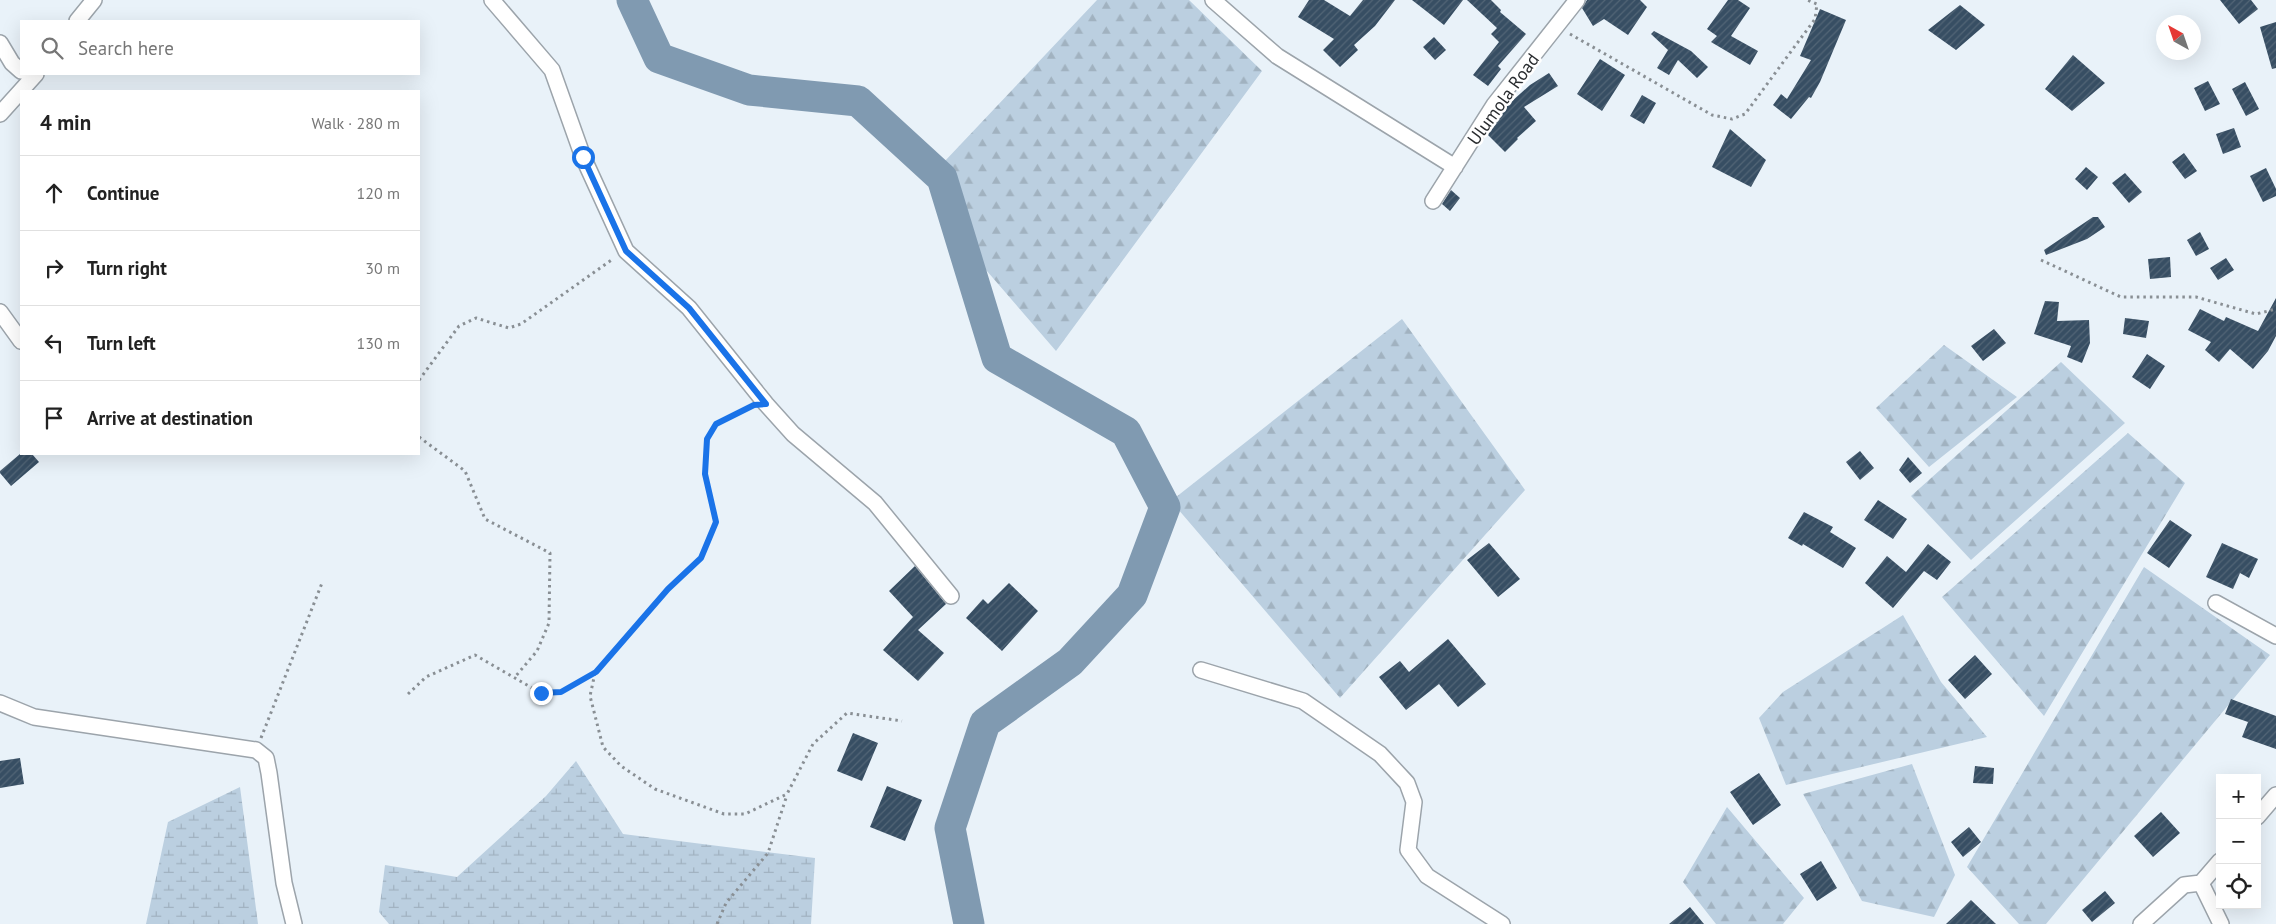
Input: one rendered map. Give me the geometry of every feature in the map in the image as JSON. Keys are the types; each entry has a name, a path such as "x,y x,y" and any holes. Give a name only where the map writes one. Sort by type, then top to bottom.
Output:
{"street":[{"path":"78,20 94,0"},
{"path":"492,0 552,70 583,157 626,251 689,308 766,404 793,434 875,503 952,596"},
{"path":"1213,0 1277,56 1455,167"},
{"name":"Ulumola Road","path":"1433,201 1494,105 1577,0"},
{"path":"0,44 12,63 20,68"},
{"path":"0,114 27,75"},
{"path":"0,312 20,340"},
{"path":"2216,603 2276,636"},
{"path":"1201,670 1303,701 1380,754 1408,783 1414,802 1408,850 1428,876 1502,924"},
{"path":"0,703 34,717 256,750 266,758 284,883 294,924"},
{"path":"2261,812 2276,795"},
{"path":"2141,924 2184,885 2200,883 2217,864"},
{"path":"2200,883 2221,924"}],"path":[{"path":"1556,26 1712,115 1732,119 1745,114 1815,19 1817,4 1808,0"},
{"path":"420,379 459,326 476,318 509,328 521,324 626,251"},
{"path":"2041,260 2121,297 2196,297 2256,314 2276,309"},
{"path":"408,694 426,678 475,655 541,693 561,692 596,672 668,589 701,558 716,522 705,474 707,439 716,424 754,405 766,404"},
{"path":"420,437 465,472 485,519 550,553 549,623 536,651 515,677"},
{"path":"256,750 322,583"},
{"path":"596,672 590,696 603,747 621,766 655,789 724,814 745,814 787,794"},
{"path":"717,924 726,903 768,853 787,794 813,744 847,713 902,721"}],"green space":[{"path":"1097,0 1189,0 1262,71 1056,351 980,263 944,162"},
{"path":"1402,319 1525,490 1340,698 1171,501"},
{"path":"1944,345 2017,397 1929,467 1876,408"},
{"path":"2061,362 2125,423 1971,560 1911,496"},
{"path":"2128,433 2185,483 2044,716 1942,597"},
{"path":"2144,567 2270,655 2046,924 2019,924 1967,867"},
{"path":"1903,615 1941,682 1987,737 1786,785 1759,718 1783,692"},
{"path":"576,761 623,834 815,858 811,924 389,924 379,912 385,865 457,877 546,796"},
{"path":"1912,764 1955,875 1934,917 1862,901 1803,794"},
{"path":"240,787 258,924 146,924 168,822"},
{"path":"1727,807 1804,898 1783,924 1716,924 1683,882"}],"building":[{"path":"1309,0 1324,0 1350,16 1363,0 1395,0 1375,26 1354,45 1358,50 1340,67 1323,50 1334,39 1298,17"},
{"path":"1412,0 1463,0 1444,25"},
{"path":"1467,0 1491,0 1501,10 1500,12 1526,34 1498,66 1501,69 1488,86 1473,75 1499,42 1491,34 1497,28"},
{"path":"1587,0 1640,0 1647,7 1628,35 1604,19 1593,26 1582,8"},
{"path":"1728,0 1738,0 1750,8 1731,36 1758,51 1750,65 1711,42 1717,36 1707,29"},
{"path":"2220,0 2251,0 2258,9 2239,24"},
{"path":"1960,5 1985,25 1956,50 1928,30"},
{"path":"1820,9 1846,20 1820,82 1811,98 1809,97 1791,119 1773,105 1781,94 1787,99 1811,60 1800,56"},
{"path":"2276,22 2276,68 2272,69 2260,27"},
{"path":"1654,31 1691,51 1708,67 1697,78 1678,60 1669,75 1657,68 1668,50 1651,34"},
{"path":"1434,37 1446,50 1435,60 1423,47"},
{"path":"2073,55 2105,83 2072,111 2045,89"},
{"path":"1600,59 1625,75 1602,111 1577,94"},
{"path":"1549,73 1558,86 1524,107 1536,121 1505,152 1487,134 1501,111 1530,85"},
{"path":"2208,81 2220,104 2205,111 2194,88"},
{"path":"2245,82 2259,109 2246,116 2232,89"},
{"path":"1642,95 1656,103 1644,124 1630,116"},
{"path":"2234,128 2241,147 2223,154 2216,134"},
{"path":"1730,129 1766,160 1751,187 1712,167"},
{"path":"2184,153 2197,171 2185,179 2172,162"},
{"path":"2086,167 2098,177 2087,190 2075,179"},
{"path":"2266,168 2276,189 2276,196 2263,202 2250,176"},
{"path":"2125,173 2142,192 2129,203 2112,183"},
{"path":"1451,190 1460,198 1450,211 1442,204"},
{"path":"2093,217 2098,217 2105,227 2087,239 2046,255 2044,250"},
{"path":"2200,232 2209,249 2196,256 2187,240"},
{"path":"2170,257 2171,277 2150,279 2148,259"},
{"path":"2226,258 2234,270 2218,280 2210,268"},
{"path":"2276,298 2276,336 2268,351 2253,369 2230,349 2219,362 2205,350 2211,342 2188,330 2200,309 2224,321 2226,317 2258,331"},
{"path":"2045,301 2059,302 2057,321 2089,320 2090,343 2082,363 2067,357 2071,346 2034,334"},
{"path":"2125,318 2149,321 2146,338 2123,334"},
{"path":"1994,329 2006,343 1983,361 1971,346"},
{"path":"2147,354 2165,366 2150,389 2132,377"},
{"path":"1860,451 1874,468 1860,480 1846,462"},
{"path":"20,454 33,455 39,462 11,486 0,471"},
{"path":"1908,457 1922,473 1910,483 1899,470"},
{"path":"1878,500 1907,519 1893,539 1864,520"},
{"path":"1804,512 1833,527 1830,532 1856,548 1843,568 1803,544 1802,546 1788,538"},
{"path":"2170,520 2192,535 2169,568 2147,553"},
{"path":"1489,543 1520,579 1498,597 1467,560"},
{"path":"2222,543 2258,559 2249,578 2240,573 2233,589 2206,577"},
{"path":"1928,544 1951,562 1937,580 1924,571 1893,608 1865,583 1887,556 1906,572"},
{"path":"915,566 946,604 918,630 944,653 918,681 883,650 913,617 889,591"},
{"path":"1009,583 1038,611 1002,651 966,618 983,599 988,604"},
{"path":"1448,639 1486,684 1458,707 1439,684 1406,710 1379,677 1400,661 1409,672"},
{"path":"1975,655 1992,674 1965,699 1948,680"},
{"path":"2231,699 2276,716 2276,749 2242,737 2248,722 2225,714"},
{"path":"853,733 878,743 862,781 837,771"},
{"path":"20,758 24,784 0,788 0,761"},
{"path":"1975,766 1994,768 1993,784 1973,783"},
{"path":"1759,773 1781,805 1753,825 1730,792"},
{"path":"887,786 922,800 905,841 870,827"},
{"path":"2161,812 2180,833 2153,857 2134,836"},
{"path":"1969,827 1981,842 1963,857 1951,842"},
{"path":"1821,861 1837,888 1817,901 1800,874"},
{"path":"2105,891 2115,903 2092,922 2082,910"},
{"path":"1971,900 1996,924 1946,924 1963,908"},
{"path":"1690,907 1704,924 1669,924"}],"waterway":[{"path":"632,0 659,58 749,90 858,101 942,178 997,358 1126,432 1165,507 1132,595 1070,662 985,723 950,828 969,924"}],"route":[{"path":"541,693 561,692 596,672 668,589 701,558 716,522 705,474 707,439 716,424 754,405 766,404 689,308 626,251 583,157"}]}
